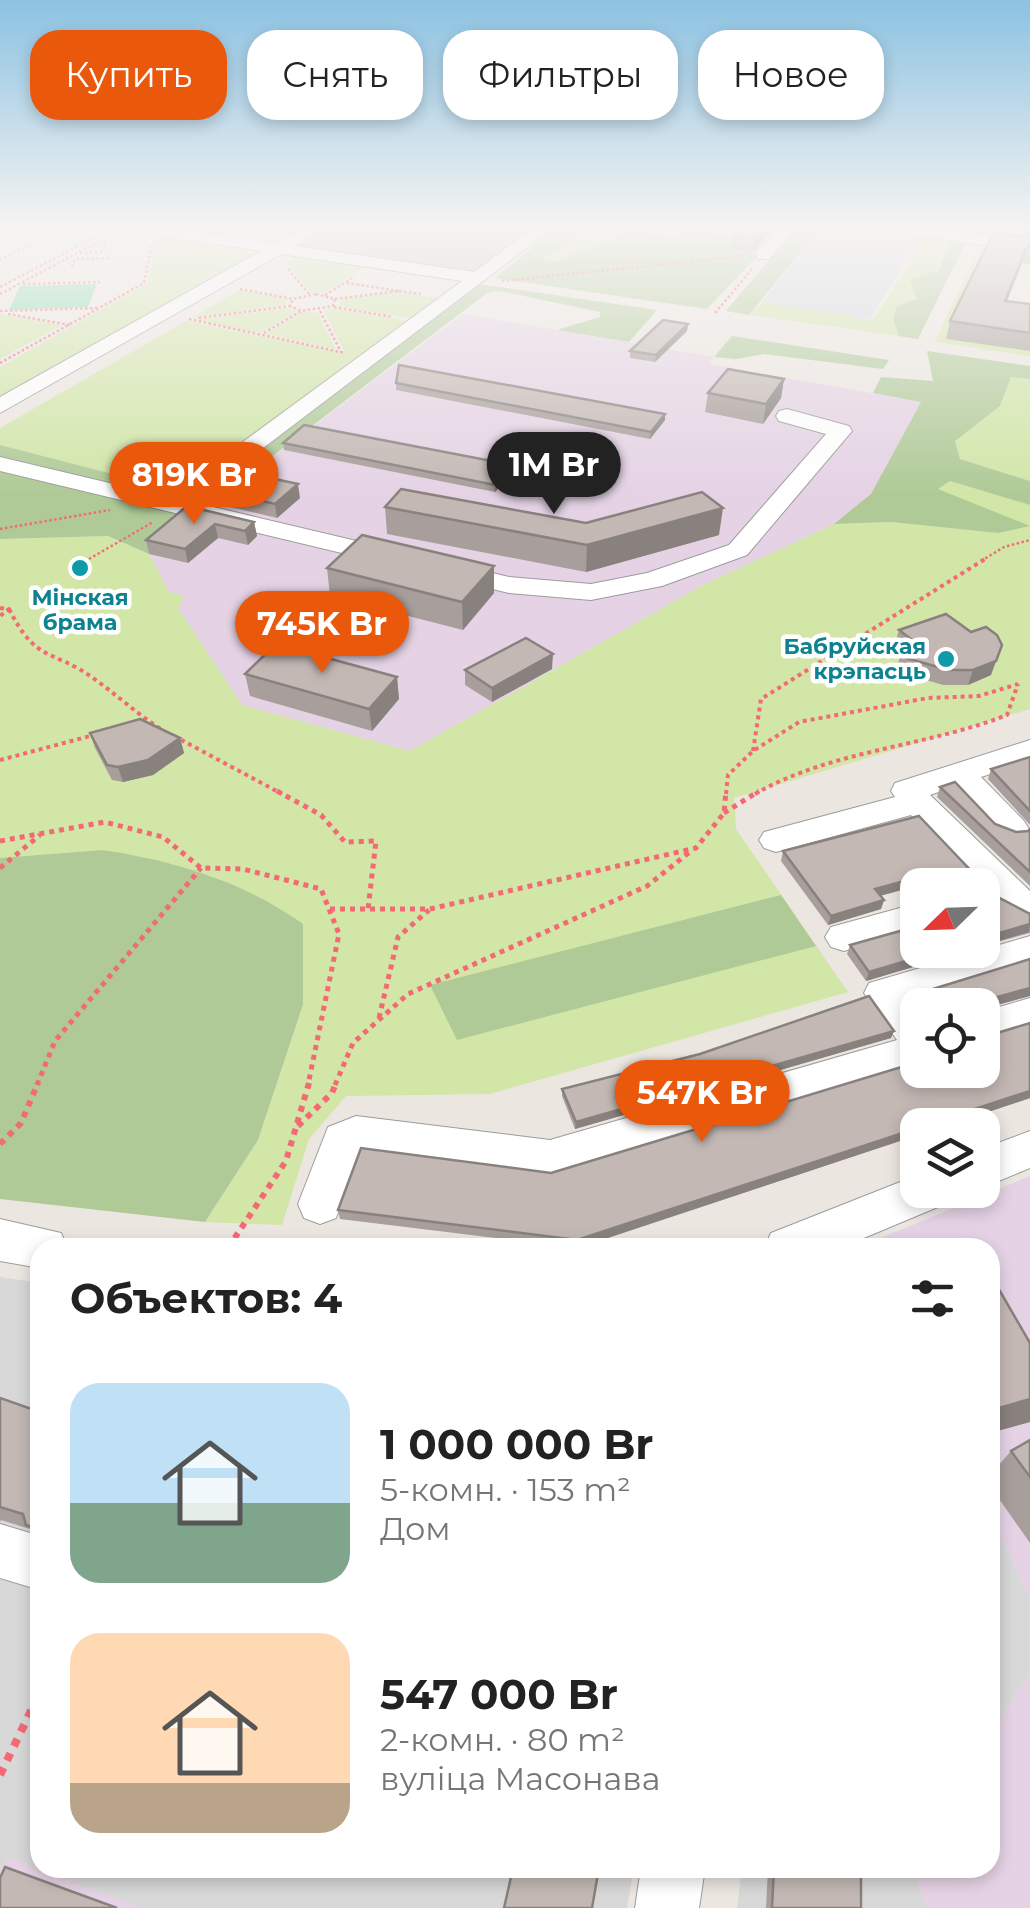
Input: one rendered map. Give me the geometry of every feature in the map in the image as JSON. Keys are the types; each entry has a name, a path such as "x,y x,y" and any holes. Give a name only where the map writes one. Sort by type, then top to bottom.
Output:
{"street":[{"path":"0,406 169,316"},
{"path":"164,501 435,316"},
{"path":"0,464 509,585 591,592 654,580 738,550 841,431 787,416"},
{"path":"1009,892 908,791 958,774 1023,761"},
{"path":"958,774 1021,826"},
{"path":"776,840 918,802"},
{"path":"959,844 1021,826"},
{"path":"844,937 900,921"},
{"path":"901,988 1030,950"},
{"path":"900,988 884,993 900,1014"},
{"path":"1000,1022 1030,1012"},
{"path":"320,1204 342,1140 356,1134 550,1159 900,1055"},
{"path":"1000,1161 1030,1149"},
{"path":"812,1238 900,1202"},
{"path":"0,1240 30,1245"},
{"path":"0,1551 30,1560"},
{"path":"667,1908 672,1878"}],"path":[{"path":"22,316 70,325"},
{"path":"0,363 86,316"},
{"path":"211,316 188,319 354,354"},
{"path":"261,334 292,316"},
{"path":"323,316 341,352"},
{"path":"388,316 399,318"},
{"path":"0,529 164,501"},
{"path":"89,558 157,519 164,501"},
{"path":"753,751 761,699 1004,547 1030,540"},
{"path":"0,608 10,609"},
{"path":"0,616 10,609"},
{"path":"10,609 24,639 54,659 91,676 147,722 321,815 345,842 376,841 368,909"},
{"path":"296,1128 332,1093 354,1044 408,994 646,886 696,848 724,814 774,784 826,765 965,734 1008,716 1018,684 979,696 928,698 799,722 753,751 728,776 724,814"},
{"path":"0,760 110,731"},
{"path":"0,841 105,822 163,837 201,868 243,869 322,889 339,934 317,1055 286,1161 235,1238"},
{"path":"0,868 43,833"},
{"path":"330,909 430,909 696,848"},
{"path":"0,1144 21,1124 55,1041 201,868"},
{"path":"378,1021 398,936 430,909"},
{"path":"0,1775 30,1713"}],"shaded area":[{"path":"460,316 714,357 709,364 921,402 871,495 834,524 703,585 410,751 242,705 177,608 149,554 201,510"},
{"path":"1030,1176 1030,1599 1000,1533 1000,1238 881,1238 953,1208 1000,1208 1000,1188"},
{"path":"0,1277 30,1282 30,1866 9,1858 0,1868"},
{"path":"1000,1533 1030,1599 1030,1672 1000,1722"},
{"path":"1030,1672 1030,1908 927,1908 916,1878 1000,1878 1000,1722"},
{"path":"9,1858 30,1866 30,1878 63,1878 143,1908 0,1908 0,1868"},
{"path":"61,1878 632,1878 627,1908 138,1908"},
{"path":"741,1878 916,1878 927,1908 737,1908"}],"green space":[{"path":"0,316 62,325 0,359"},
{"path":"90,316 154,316 0,403 0,367"},
{"path":"226,316 289,316 260,333 196,320"},
{"path":"295,316 320,316 336,349 266,334"},
{"path":"327,316 379,316 411,322 179,491 0,445 0,428 186,321 345,353"},
{"path":"436,316 457,316 208,505 189,500"},
{"path":"652,316 629,342 557,330 600,317"},
{"path":"756,316 861,316 859,319 873,320 876,316 897,316 893,320 899,336"},
{"path":"894,316 929,316 918,339 899,336"},
{"path":"947,316 967,316 946,338 1030,351 1030,356 935,342"},
{"path":"732,336 889,360 883,369 764,354 736,359 714,357"},
{"path":"927,351 1030,366 1030,379 1011,377 1000,406 955,441 960,459 1030,481 1030,505 950,481 938,489 1030,526 998,533 891,522 834,524 871,494 921,402 873,393 881,377 933,381"},
{"path":"1011,377 1030,379 1030,481 960,459 955,440 1000,406"},
{"path":"0,445 179,491 196,515 149,554 108,536 0,539"},
{"path":"950,481 1030,505 1030,709 734,798 736,829 848,992 490,1094 346,1096 309,1139 282,1225 205,1222 258,1140 303,1006 303,924 102,850 0,858 0,539 108,536 149,554 169,592 184,596 178,608 242,705 410,751 703,585 834,524 891,522 998,533 1028,526 937,489"},
{"path":"102,850 207,875 257,896 303,924 303,1005 258,1140 205,1222 0,1199 0,858"},
{"path":"781,895 816,946 457,1040 430,985"}],"building":[{"path":"952,316 1030,316 1030,333 950,321"},
{"path":"663,320 688,324 656,355 630,351"},
{"path":"399,365 665,414 651,432 396,383"},
{"path":"728,369 784,379 766,404 708,393"},
{"path":"304,425 513,465 495,485 283,443"},
{"path":"247,473 298,484 275,504 223,492"},
{"path":"401,489 586,523 702,492 723,508 587,545 385,507"},
{"path":"187,506 254,522 245,531 215,524 185,549 146,540"},
{"path":"362,535 494,566 462,602 327,568"},
{"path":"946,614 971,632 986,627 997,635 1002,645 996,661 973,670 948,670 900,656 924,649 899,630"},
{"path":"526,638 553,654 492,688 465,670"},
{"path":"276,644 397,677 369,709 245,674"},
{"path":"140,719 180,738 148,760 118,767 107,765 90,733"},
{"path":"1030,757 1030,811 991,769"},
{"path":"955,782 995,824 1016,832 1030,829 1030,872 940,787"},
{"path":"919,816 968,868 900,868 900,882 875,889 884,900 831,916 783,851"},
{"path":"1000,898 1030,914 1030,924 1000,933"},
{"path":"900,931 900,963 869,972 850,945"},
{"path":"1030,959 1030,988 1000,996 1000,988 936,988"},
{"path":"869,996 894,1031 576,1122 562,1089 700,1054"},
{"path":"1030,1023 1030,1091 978,1108 900,1108 900,1134 583,1238 338,1210 361,1148 551,1173 900,1067 900,1088 1000,1088 1000,1032"},
{"path":"1000,1291 1030,1343 1030,1399 1000,1408"},
{"path":"0,1398 30,1408 30,1526 23,1514 0,1507"},
{"path":"1030,1440 1030,1477 1011,1451"},
{"path":"5,1867 117,1908 0,1908 0,1878"},
{"path":"511,1878 597,1878 592,1908 504,1908"},
{"path":"774,1878 861,1878 861,1908 772,1908"}],"place":[{"name":"Мінская брама","path":"80,568"},
{"name":"Бабруйская крэпасць","path":"946,659"}]}
